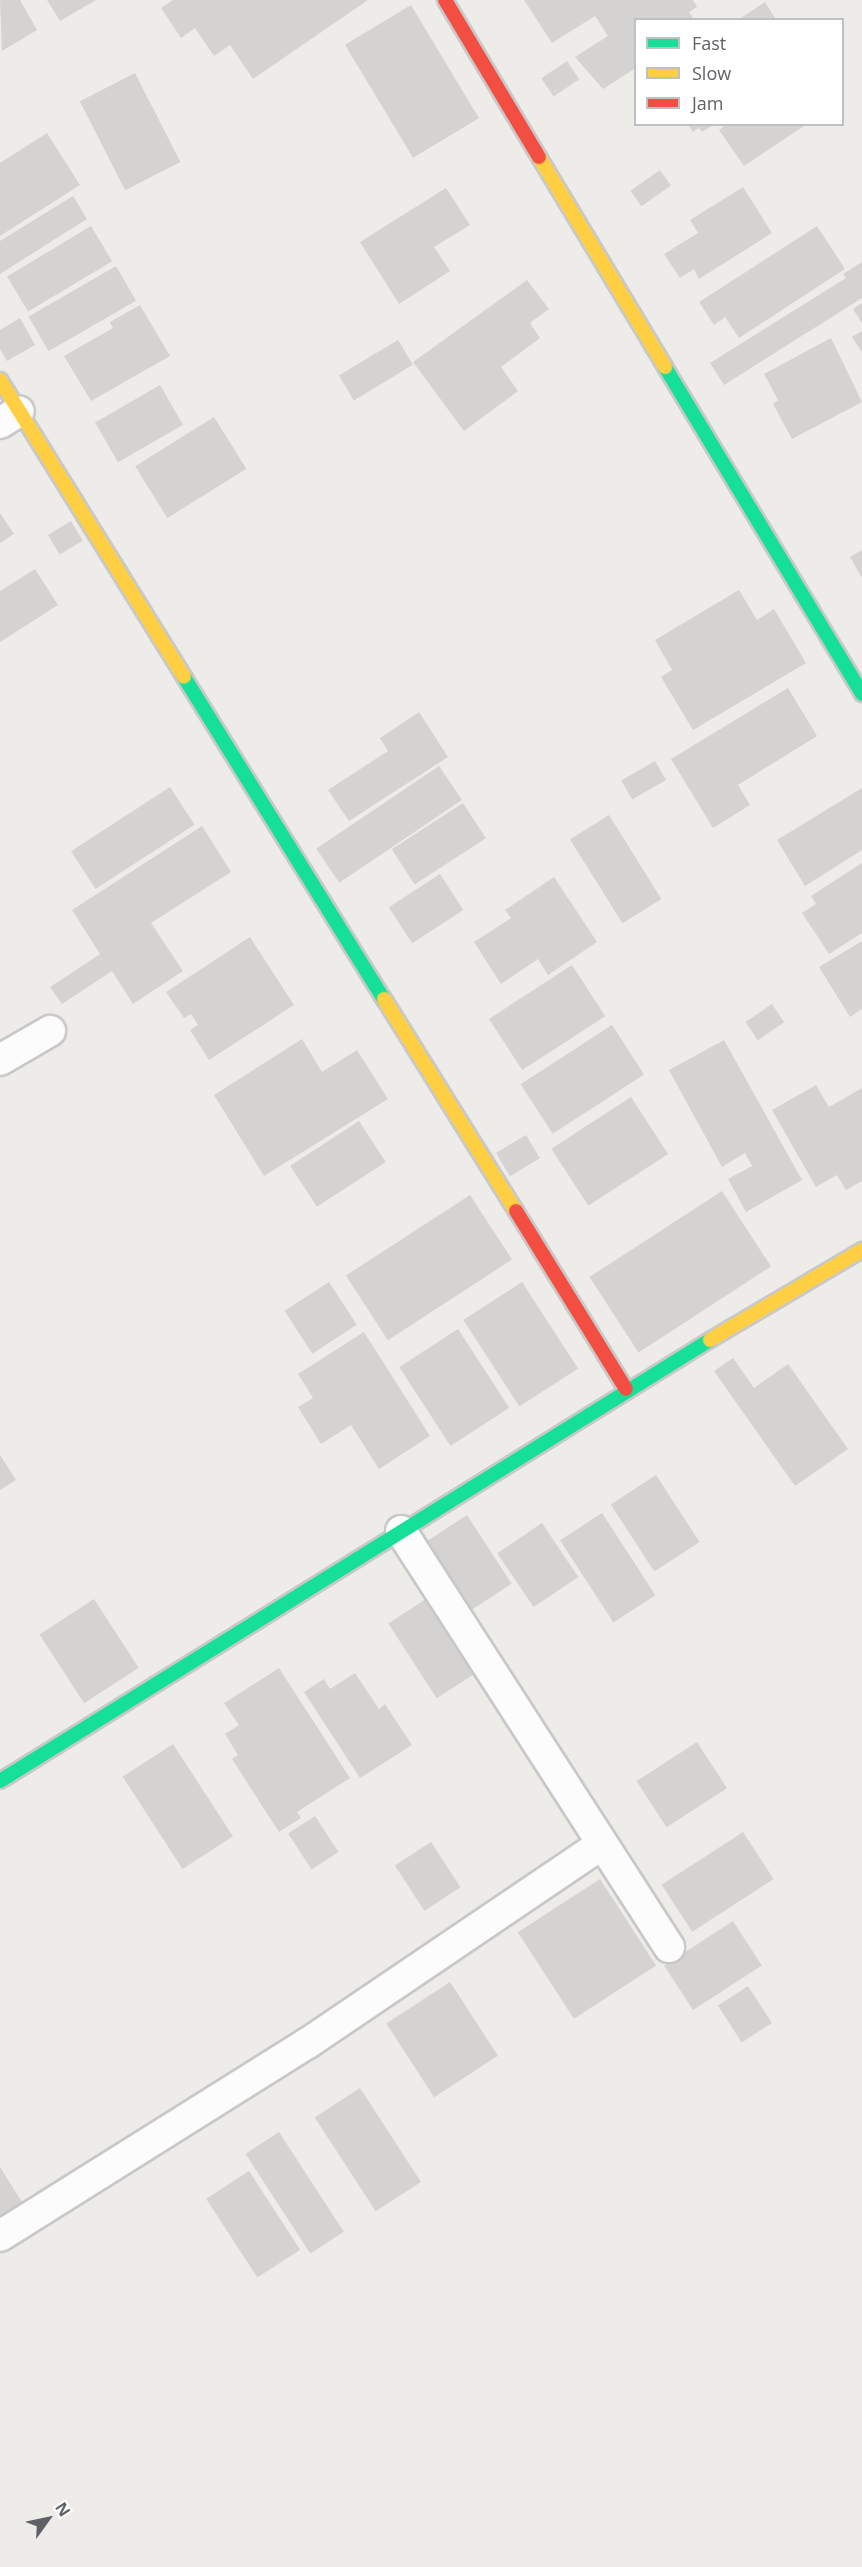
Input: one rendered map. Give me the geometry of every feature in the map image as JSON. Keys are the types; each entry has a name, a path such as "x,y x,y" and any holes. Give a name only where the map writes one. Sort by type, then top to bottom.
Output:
{"street":[{"path":"445,0 862,694"},
{"path":"0,380 10,417 626,1389"},
{"path":"0,1060 50,1031"},
{"path":"0,1781 626,1389 862,1250"},
{"path":"401,1531 669,1947"},
{"path":"0,2236 308,2043 602,1844"}],"building":[{"path":"0,0 20,0 37,30 2,51"},
{"path":"47,0 96,0 60,21"},
{"path":"173,0 368,0 253,79 230,45 214,56 195,28 181,38 161,8"},
{"path":"524,0 693,0 697,7 689,12 693,18 634,18 634,69 603,89 575,57 608,36 595,16 552,43"},
{"path":"765,2 775,18 741,18"},
{"path":"411,5 479,118 413,158 345,45"},
{"path":"567,61 579,79 554,97 541,78"},
{"path":"135,73 180,162 125,190 80,101"},
{"path":"689,126 712,126 702,132 699,128 693,132"},
{"path":"724,126 804,126 744,166 719,130"},
{"path":"47,133 80,185 0,236 0,163"},
{"path":"660,170 671,186 641,206 631,191"},
{"path":"743,187 772,233 699,279 694,269 680,278 664,254 698,233 690,220"},
{"path":"446,188 470,225 434,247 450,271 399,304 360,242"},
{"path":"73,196 87,219 0,274 0,241"},
{"path":"91,226 112,261 28,312 7,276"},
{"path":"817,226 845,269 739,338 725,317 714,325 699,302"},
{"path":"862,262 862,298 724,385 710,363 846,278 843,274"},
{"path":"116,266 136,301 49,351 29,316"},
{"path":"527,280 549,309 530,323 540,338 501,367 518,391 464,431 413,362"},
{"path":"862,303 862,323 853,309"},
{"path":"140,305 170,356 91,401 64,356 113,328 110,322"},
{"path":"20,318 35,345 7,361 0,349 0,330"},
{"path":"862,331 862,352 852,337"},
{"path":"831,338 862,402 792,439 773,404 778,400 764,374"},
{"path":"398,340 413,365 354,400 339,376"},
{"path":"160,385 183,425 118,462 95,422"},
{"path":"214,417 246,469 167,518 135,466"},
{"path":"0,513 14,534 0,543"},
{"path":"71,521 83,541 60,555 48,535"},
{"path":"862,550 862,578 850,557"},
{"path":"35,569 58,605 0,642 0,591"},
{"path":"739,590 757,620 774,609 806,663 693,730 661,677 672,670 655,640"},
{"path":"788,688 817,736 738,785 750,805 713,828 671,759"},
{"path":"419,712 448,757 349,821 328,790 388,751 380,738"},
{"path":"655,761 666,780 632,800 621,780"},
{"path":"439,766 462,800 339,883 316,849"},
{"path":"170,787 195,825 96,889 71,851"},
{"path":"862,788 862,850 805,886 777,840"},
{"path":"463,803 486,838 415,885 392,849"},
{"path":"609,815 661,899 622,923 570,839"},
{"path":"202,826 231,872 151,923 183,971 133,1004 112,971 62,1004 50,987 100,954 72,910"},
{"path":"862,863 862,933 829,954 802,913 816,904 811,896"},
{"path":"440,874 463,910 412,943 389,907"},
{"path":"554,877 597,942 548,975 538,959 501,984 474,942 511,918 505,910"},
{"path":"250,937 294,1005 209,1060 190,1030 198,1025 191,1014 184,1018 166,992"},
{"path":"862,941 862,1009 850,1017 819,967"},
{"path":"572,965 605,1016 522,1070 489,1019"},
{"path":"772,1004 784,1022 758,1040 745,1022"},
{"path":"612,1025 644,1074 553,1134 521,1084"},
{"path":"302,1039 322,1072 357,1050 388,1099 264,1176 214,1095"},
{"path":"724,1040 802,1180 746,1212 728,1179 752,1166 745,1153 722,1167 669,1070"},
{"path":"816,1085 829,1107 862,1088 862,1181 846,1190 837,1175 816,1187 772,1110"},
{"path":"631,1097 668,1154 588,1206 551,1149"},
{"path":"359,1121 386,1162 317,1207 290,1166"},
{"path":"526,1135 540,1158 510,1176 496,1153"},
{"path":"722,1191 771,1266 639,1353 589,1277"},
{"path":"470,1195 512,1260 388,1340 346,1276"},
{"path":"329,1282 357,1325 312,1354 285,1311"},
{"path":"522,1282 578,1368 519,1407 463,1320"},
{"path":"458,1329 509,1408 450,1446 399,1367"},
{"path":"364,1332 430,1436 379,1469 351,1425 321,1444 298,1407 313,1398 298,1374"},
{"path":"733,1358 754,1388 788,1364 848,1449 795,1486 714,1371"},
{"path":"0,1455 16,1480 0,1490"},
{"path":"656,1475 700,1542 654,1572 611,1504"},
{"path":"602,1513 655,1595 613,1622 560,1540"},
{"path":"467,1515 512,1584 466,1613 422,1544"},
{"path":"542,1523 578,1577 534,1607 497,1553"},
{"path":"94,1599 139,1668 84,1703 39,1634"},
{"path":"426,1599 474,1674 437,1698 388,1624"},
{"path":"279,1668 350,1778 297,1812 301,1818 279,1832 232,1759 238,1755 225,1734 239,1725 224,1703"},
{"path":"355,1673 379,1709 385,1704 412,1745 360,1778 304,1692 324,1679 330,1689"},
{"path":"697,1742 727,1788 667,1827 637,1781"},
{"path":"173,1744 233,1836 183,1869 123,1777"},
{"path":"315,1816 338,1852 312,1869 288,1833"},
{"path":"743,1832 773,1879 692,1932 662,1885"},
{"path":"431,1842 460,1887 424,1911 395,1865"},
{"path":"600,1879 656,1965 574,2019 518,1932"},
{"path":"733,1921 762,1965 693,2010 664,1966"},
{"path":"450,1982 498,2056 434,2097 386,2023"},
{"path":"748,1986 772,2023 742,2043 718,2006"},
{"path":"360,2088 421,2182 376,2211 315,2117"},
{"path":"279,2132 344,2232 310,2254 245,2154"},
{"path":"0,2167 22,2202 0,2216"},
{"path":"249,2171 300,2250 257,2278 206,2199"}],"traffic: fast":[{"path":"665,367 862,694"},
{"path":"184,677 384,999"},
{"path":"0,1781 710,1340"}],"traffic: slow":[{"path":"539,157 665,367"},
{"path":"0,380 184,677"},
{"path":"384,999 516,1211"},
{"path":"710,1340 862,1250"}],"traffic: jam":[{"path":"445,0 539,157"},
{"path":"516,1211 626,1389"}]}
